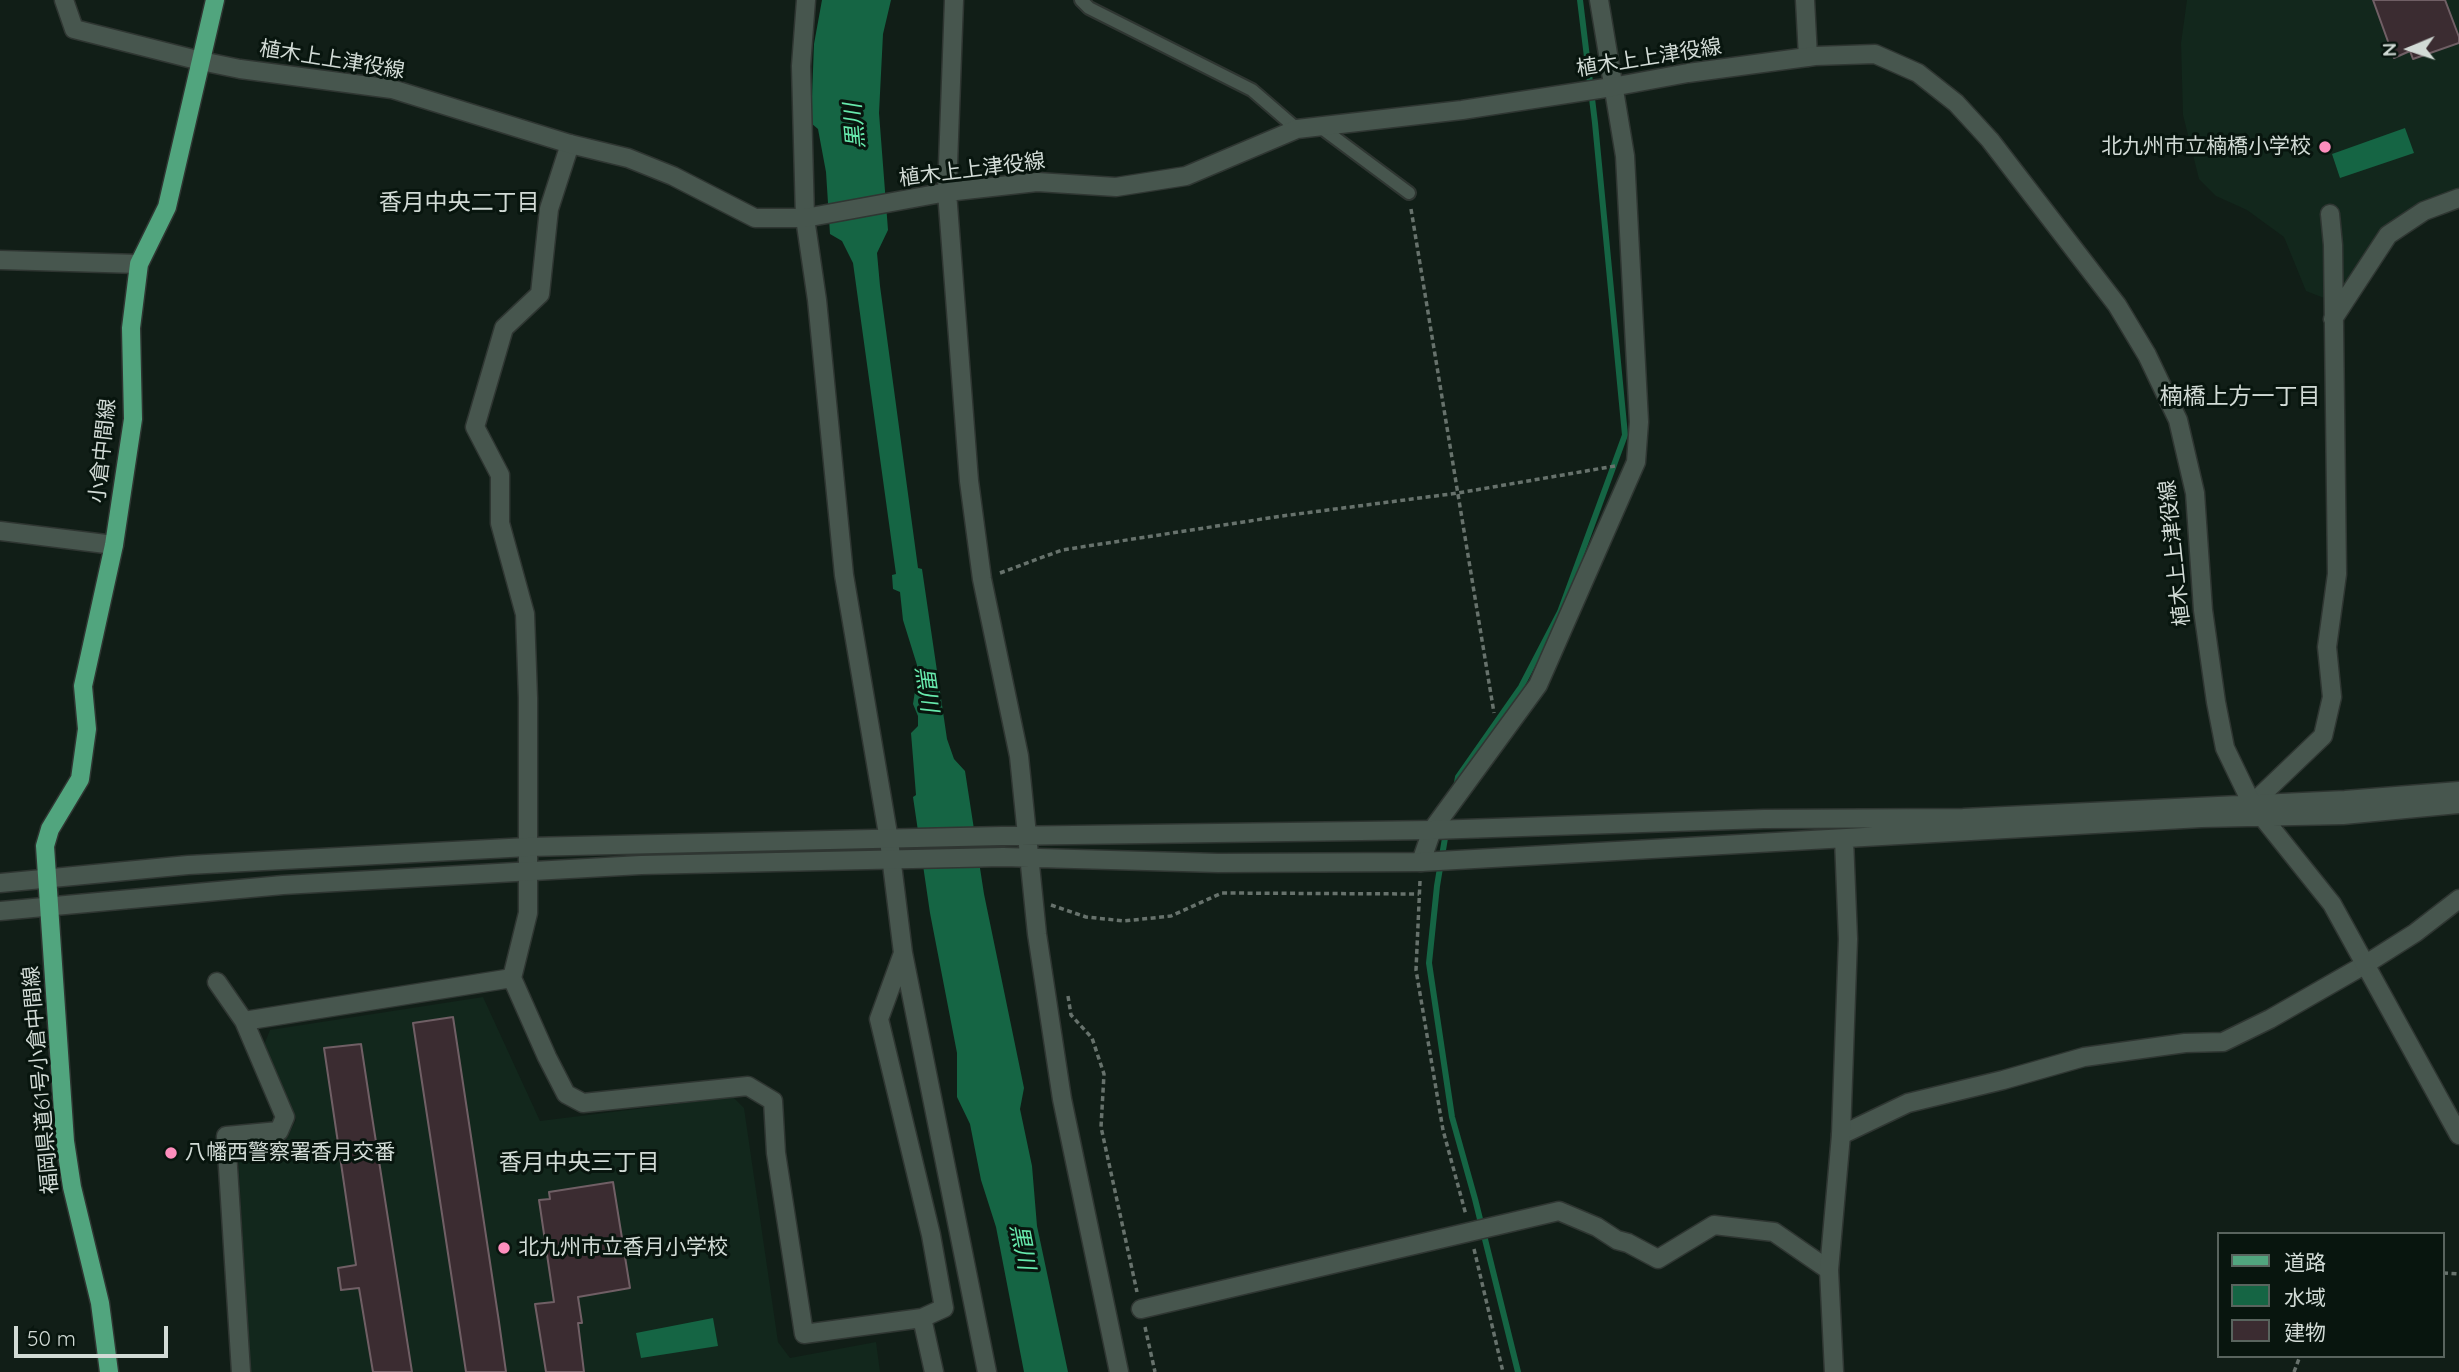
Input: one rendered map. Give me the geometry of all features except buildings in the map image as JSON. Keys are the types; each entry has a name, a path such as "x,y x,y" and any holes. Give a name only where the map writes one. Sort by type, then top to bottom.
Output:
{"main road":[{"name":"小倉中間線","path":"49,905 46,846 50,829 80,779 87,729 83,686 114,545 133,419 131,328 139,264 167,207 215,0"},
{"name":"福岡県道61号小倉中間線","path":"49,905 65,1142 72,1187 100,1303 109,1372"}],"street":[{"name":"植木上上津役線","path":"64,0 74,29 240,69 392,89 570,144 628,158 673,176 755,218 812,217 947,192 1037,182 1116,187 1186,176 1297,129 1462,110 1808,57 1875,54 1918,73 1956,103 1990,140 2117,305 2147,355 2178,419 2195,493 2203,610 2225,748 2256,810 2332,904 2459,1135"},
{"path":"806,0 801,66 817,300 844,575 889,840 903,953 987,1372"},
{"path":"954,0 947,192 969,481 982,579 1019,756 1030,859 1042,902 1037,934 1062,1099 1119,1372"},
{"path":"1421,862 1432,830 1538,685 1636,462 1639,422 1625,156 1599,0"},
{"path":"1805,0 1808,57"},
{"path":"570,144 549,209 540,294 504,328 475,428 500,475 500,523 525,614 528,698 528,913 512,978 566,1094 583,1103 748,1086 774,1101 776,1153 804,1334 922,1318 944,1308 931,1235 879,1018 903,953"},
{"path":"2333,319 2388,236 2424,211 2459,198"},
{"path":"2256,810 2323,736 2332,697 2327,647 2337,574 2333,244 2330,214"},
{"path":"0,260 139,264"},
{"path":"0,531 114,545"},
{"path":"0,911 283,884 641,865 1003,857 1218,863 1421,862 1844,839 2256,810 2459,791"},
{"path":"0,883 46,877 311,857 528,847 1432,830 1764,819 1963,818 2256,810 2343,815 2459,804"},
{"path":"1834,1372 1829,1270 1841,1135 1848,939 1844,839"},
{"path":"1841,1135 1908,1103 2084,1057 2185,1043 2224,1042 2366,964 2415,933 2459,899"},
{"path":"244,1021 512,978"},
{"path":"217,982 244,1021 285,1117 279,1131 226,1136 241,1372"},
{"path":"1141,1309 1559,1211 1597,1227 1617,1240 1658,1259 1714,1225 1774,1232 1829,1270"},
{"path":"922,1318 933,1372"}],"lane":[{"path":"1081,0 1088,8 1252,90 1297,129"},
{"path":"1319,127 1409,193"}],"path":[{"path":"1409,193 1498,739"},
{"path":"982,579 1062,551 1282,516 1458,493 1636,462"},
{"path":"1421,862 1416,970 1443,1130 1471,1233 1503,1372"},
{"path":"1042,902 1086,917 1125,921 1171,916 1222,893 1419,894"},
{"path":"1042,902 1053,917"},
{"path":"1066,991 1071,1015 1092,1038 1104,1074 1101,1127 1155,1372"}],"shaded area":[{"name":"北九州市立楠橋小学校","path":"2187,0 2459,0 2459,190 2421,205 2339,296 2324,298 2306,291 2284,237 2247,210 2216,196 2199,179 2183,115 2181,43"},
{"name":"北九州市立香月小学校","path":"483,997 540,1121 733,1097 744,1108 778,1342 790,1358 876,1342 880,1372 250,1372 238,1153 243,1146 286,1140 296,1120 264,1045 270,1030"}],"water":[{"name":"黒川","path":"822,0 891,0 883,34 879,113 888,230 877,253 880,286 918,568 922,569 947,739 954,759 965,771 984,894 1024,1088 1020,1109 1032,1166 1037,1226 1068,1372 1024,1372 996,1227 981,1180 970,1124 957,1097 957,1053 930,913 913,797 916,795 911,733 918,726 918,716 913,704 917,665 903,620 900,592 893,589 892,575 896,574 853,263 842,241 830,234 826,172 818,129 811,123 814,44"},
{"path":"2405,128 2414,153 2340,178 2332,154"},
{"path":"713,1318 718,1346 641,1358 636,1333"}],"waterway":[{"path":"1456,787 1458,777 1521,687 1560,612 1625,435 1595,123 1580,0"},
{"path":"1446,832 1429,963 1452,1117 1518,1372"}],"place":[{"name":"北九州市立楠橋小学校","path":"2325,147"},
{"name":"八幡西警察署香月交番","path":"171,1153"},
{"name":"北九州市立香月小学校","path":"504,1248"}],"district":[{"name":"香月中央二丁目","path":"459,203"},
{"name":"楠橋上方一丁目","path":"2240,397"},
{"name":"香月中央三丁目","path":"579,1163"}]}
